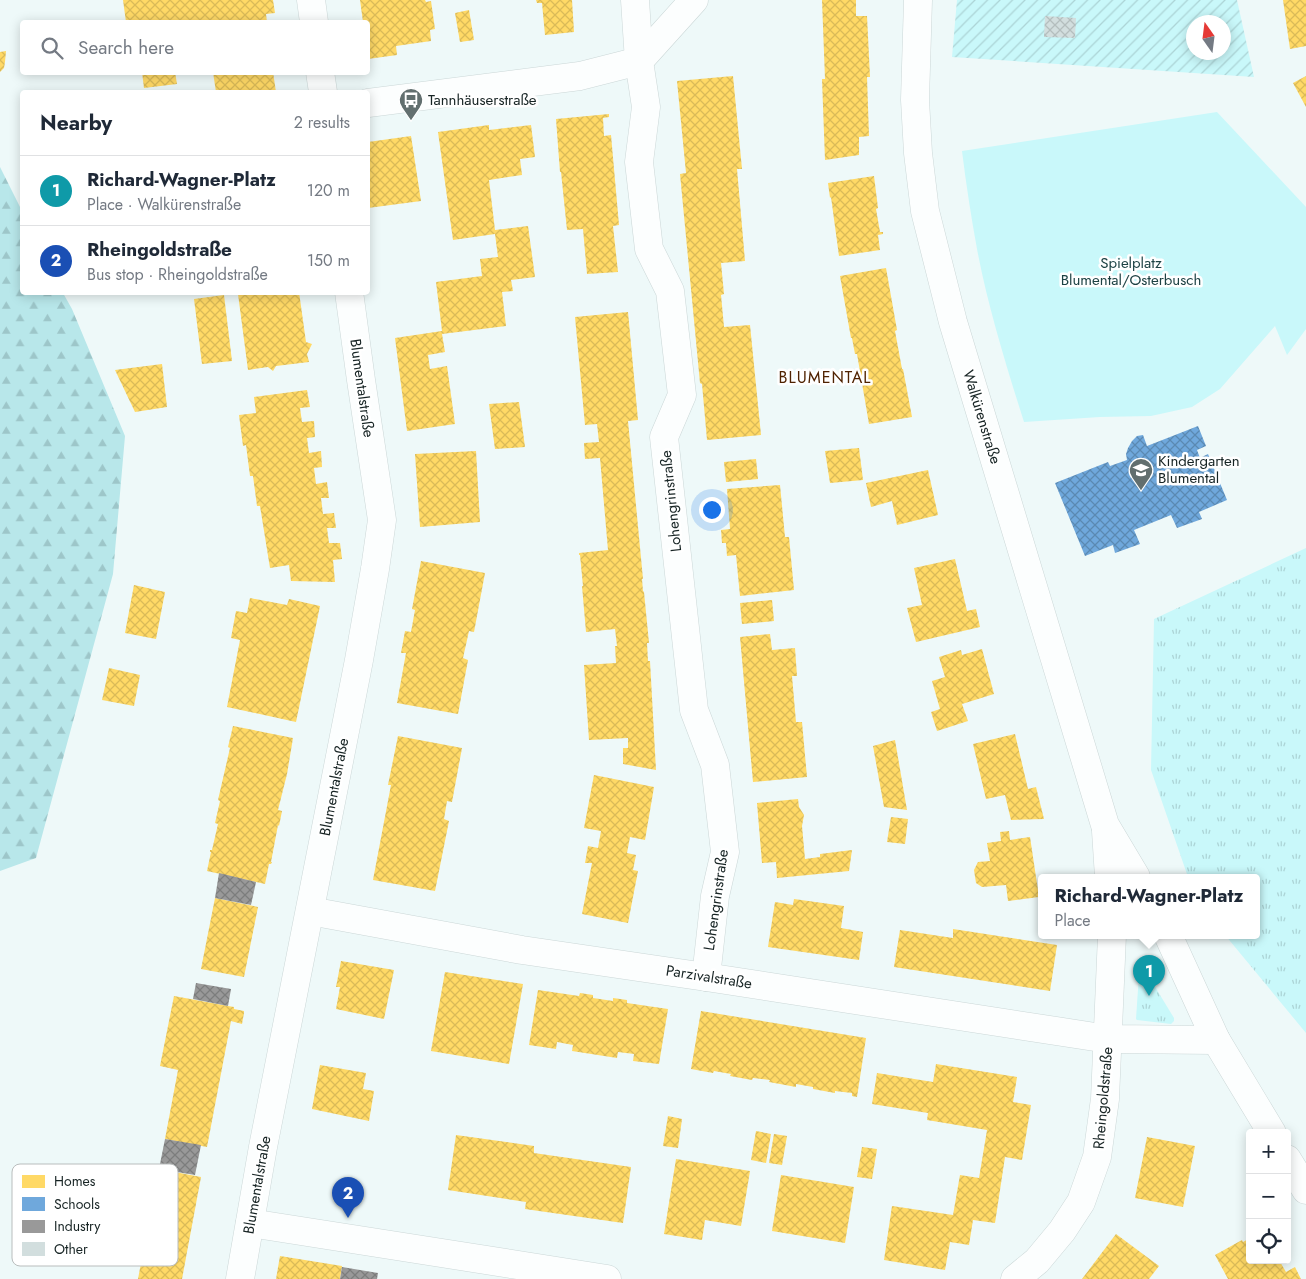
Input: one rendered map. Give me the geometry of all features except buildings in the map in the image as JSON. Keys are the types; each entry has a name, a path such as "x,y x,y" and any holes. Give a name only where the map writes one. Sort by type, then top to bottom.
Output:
{"street":[{"path":"311,0 314,20"},
{"name":"Lohengrinstraße","path":"635,0 639,61 646,107 639,162 650,249 670,291 682,395 664,437 665,447 694,710 715,765 725,852 715,896 706,977"},
{"path":"370,103 580,76 639,61 694,0"},
{"name":"Walkürenstraße","path":"918,0 915,100 918,153 925,210 953,322 1105,824 1109,874"},
{"path":"320,75 323,90"},
{"name":"Blumentalstraße","path":"240,1279 263,1147 372,587 382,520 349,295"},
{"name":"Walkürenstraße","path":"1105,824 1134,874"},
{"name":"Parzivalstraße","path":"310,911 522,950 1108,1038"},
{"path":"1112,939 1108,1038 1216,1040"},
{"path":"1170,939 1216,1040 1270,1129"},
{"name":"Rheingoldstraße","path":"1015,1279 1037,1261 1056,1239 1081,1202 1097,1157 1105,1099 1108,1038"},
{"path":"1291,1166 1306,1190"},
{"path":"250,1223 607,1279"}],"green space":[{"path":"957,0 1237,0 1254,77 952,57"},
{"name":"Spielplatz Blumental/Osterbusch","path":"1217,112 1306,207 1306,329 1287,355 1275,326 1220,389 1192,407 1151,416 1024,422 981,271 962,151"},
{"path":"0,167 20,207 20,295 64,295 72,309 125,436 113,574 36,858 0,871"},
{"path":"1306,548 1306,1033 1228,939 1260,939 1260,874 1187,874 1151,770 1154,619"},
{"path":"1142,971 1146,972 1174,1018 1171,1024 1136,1019 1139,974"}],"place":[{"name":"Tannhäuserstraße","path":"411,121"},
{"name":"Kindergarten Blumental","path":"1141,491"},
{"name":"Richard-Wagner-Platz","path":"1149,996"},
{"name":"Rheingoldstraße","path":"348,1218"}],"district":[{"name":"BLUMENTAL","path":"825,377"}]}
